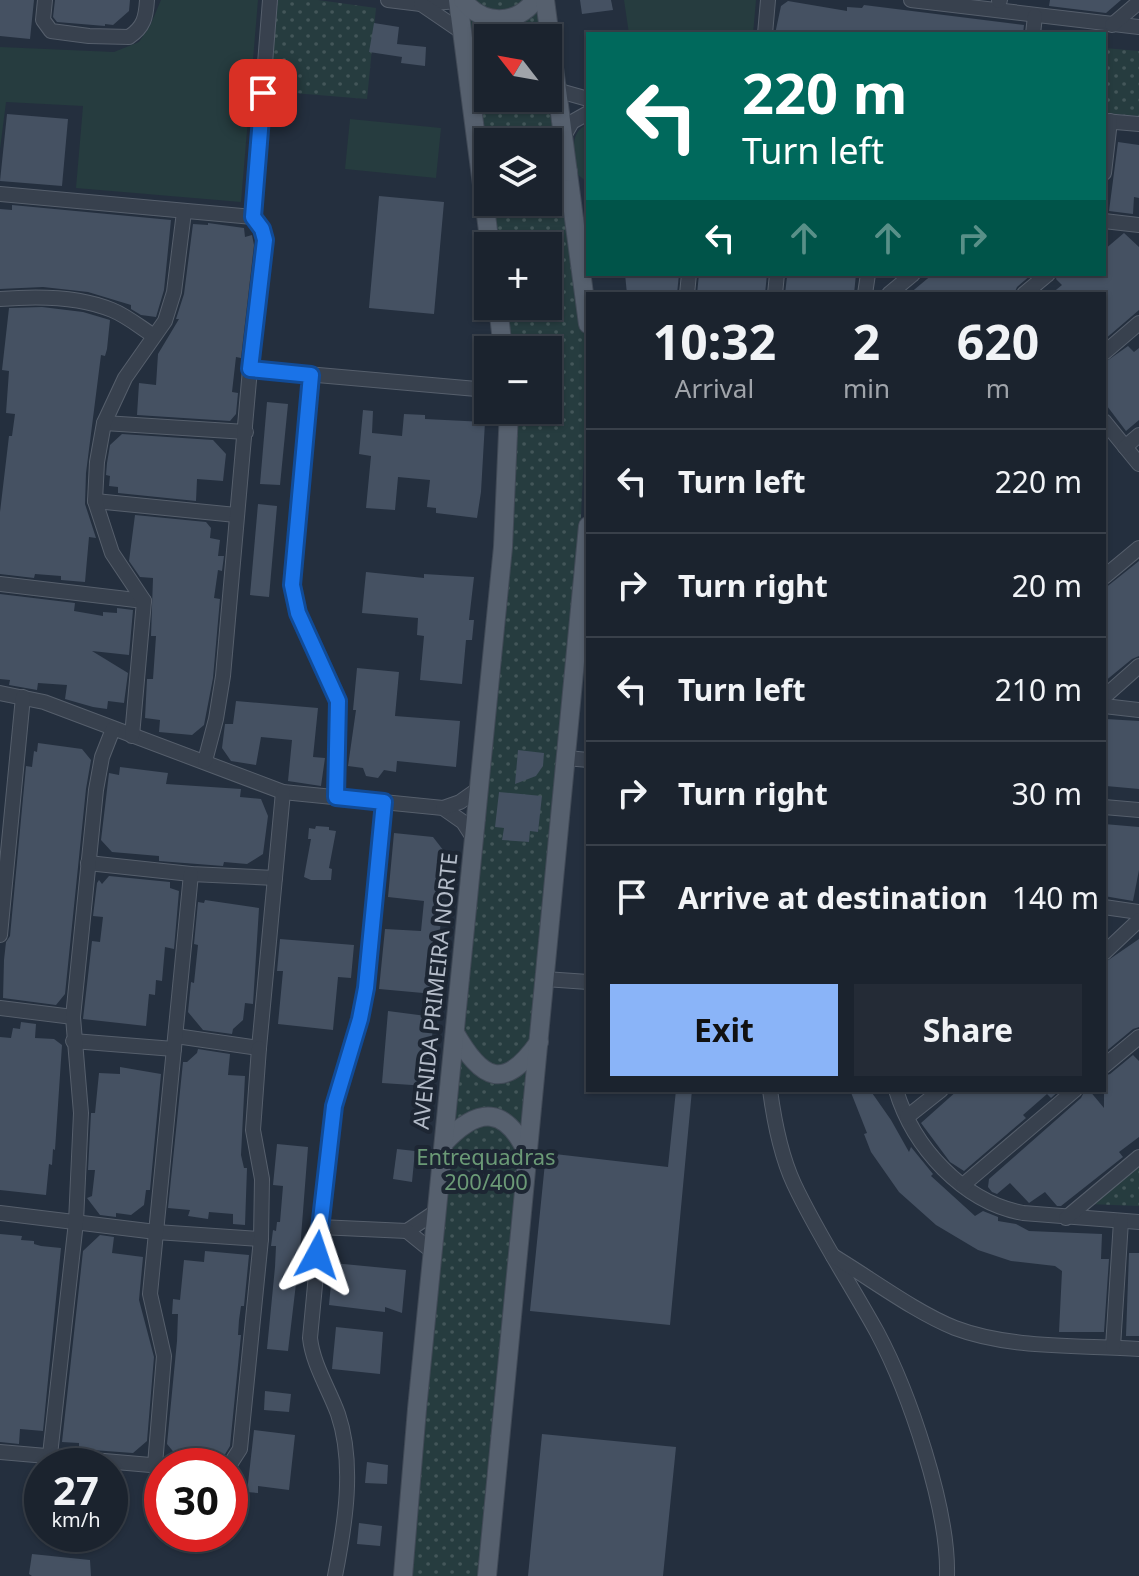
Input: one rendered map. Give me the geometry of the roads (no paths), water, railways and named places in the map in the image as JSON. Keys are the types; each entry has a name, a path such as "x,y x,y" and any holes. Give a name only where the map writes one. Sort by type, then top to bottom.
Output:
{"main road":[{"path":"460,0 471,10 500,20 523,13 535,0"},
{"path":"460,0 478,128"},
{"path":"545,0 548,24"},
{"path":"560,112 586,309"},
{"path":"562,165 568,172"},
{"name":"AVENIDA PRIMEIRA NORTE","path":"403,1576 503,547 508,424"},
{"path":"487,1576 586,548"},
{"path":"455,1033 475,1065 504,1074 526,1061 540,1041"},
{"path":"444,1143 466,1123 481,1115 492,1116 503,1119 514,1128 528,1155"}],"street":[{"path":"45,0 43,20 51,31 116,37 129,37 142,26 146,19 147,0"},
{"path":"205,761 223,676 250,369 265,240 262,229 253,217 270,0"},
{"path":"388,0 421,4 460,0"},
{"path":"765,32 768,0"},
{"path":"911,0 1139,27"},
{"path":"999,0 1011,12"},
{"path":"1112,25 1139,2"},
{"path":"421,4 462,32"},
{"path":"1033,32 1035,16"},
{"path":"562,92 586,98"},
{"path":"564,136 572,122 586,114"},
{"path":"1107,121 1139,124"},
{"path":"0,194 253,217"},
{"path":"132,736 144,601 112,553 95,501 97,462 104,423 125,378 165,321 174,292 184,212"},
{"path":"1106,223 1139,225"},
{"path":"891,292 911,276"},
{"path":"1026,292 1046,276"},
{"path":"0,299 28,297 101,306 115,311 154,336"},
{"path":"1106,351 1139,323"},
{"path":"250,369 474,389"},
{"path":"311,375 292,585 298,613 338,701 336,797"},
{"path":"104,423 246,432"},
{"path":"1106,423 1139,464"},
{"path":"1125,447 1139,435"},
{"path":"95,501 236,515"},
{"path":"1106,575 1139,548"},
{"path":"0,584 144,601"},
{"path":"1106,695 1139,666"},
{"path":"0,693 23,697 283,792 443,808 460,802 477,790"},
{"path":"0,935 7,785 23,697"},
{"path":"1106,706 1139,710"},
{"path":"51,1448 76,1222 81,1113 73,1017 96,790 102,757 113,729"},
{"path":"567,758 586,760"},
{"path":"240,1448 261,1239 262,1179 253,1130 283,792"},
{"path":"335,1576 344,1513 344,1440 338,1415 311,1351 310,1338 319,1227 334,1106 366,988 384,802"},
{"path":"1106,807 1139,810"},
{"path":"443,808 463,822 474,839"},
{"path":"88,863 191,874 275,878"},
{"path":"159,1448 164,1356 150,1294 191,874"},
{"path":"1106,907 1139,912"},
{"path":"1106,951 1139,920"},
{"path":"545,979 586,982"},
{"path":"0,1008 73,1017"},
{"path":"1106,1064 1139,1037"},
{"path":"73,1041 175,1042 259,1048"},
{"path":"770,1092 792,1181 894,1367 933,1482 946,1550 947,1576"},
{"path":"897,1092 916,1137 930,1155 981,1197 1011,1211 1139,1222"},
{"path":"907,1117 938,1092"},
{"path":"963,1185 1073,1092"},
{"path":"1066,1218 1139,1157"},
{"path":"319,1227 407,1231 437,1211"},
{"path":"0,1213 156,1232 261,1239"},
{"path":"1113,1347 1121,1221"},
{"path":"407,1231 433,1252"},
{"path":"831,1255 955,1327 1003,1339 1139,1349"},
{"path":"0,1452 24,1453"}],"park label":[{"name":"Entrequadras 200/400","path":"486,1170"}]}
